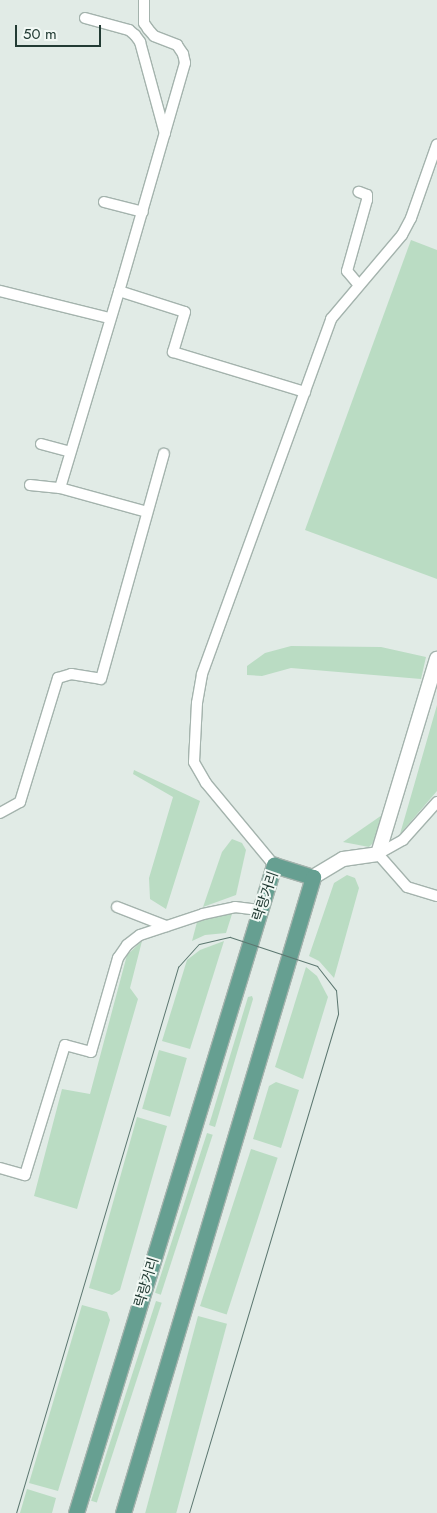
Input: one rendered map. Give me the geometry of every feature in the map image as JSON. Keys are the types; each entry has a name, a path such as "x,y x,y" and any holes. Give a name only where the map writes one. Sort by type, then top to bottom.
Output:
{"main road":[{"path":"123,1513 313,877 344,859 378,854 436,662"},
{"name":"락랑거리","path":"76,1513 274,865 313,877"}],"street":[{"path":"60,488 109,318 143,212 184,63 183,54 177,45 154,36 144,23 144,0"},
{"path":"85,18 129,30 140,42 155,108 165,134"},
{"path":"274,865 206,783 194,762 195,727 202,674 331,319 358,284 402,235 411,218 437,144"},
{"path":"358,284 347,271 367,200 367,195 359,192"},
{"path":"104,202 143,212"},
{"path":"0,291 109,318"},
{"path":"119,291 185,312 173,352 305,392"},
{"path":"41,444 70,452"},
{"path":"0,813 20,802 58,678 71,674 101,679 164,454"},
{"path":"30,485 60,488 147,512"},
{"path":"437,802 403,840 378,854 407,887 437,896"},
{"path":"118,907 166,926"},
{"path":"0,1168 25,1174 65,1045 91,1052 118,958 127,945 140,935 202,914 235,907 259,910"}],"green space":[{"path":"411,240 437,250 437,579 305,530"},
{"path":"291,646 381,647 426,657 421,679 291,668 262,676 247,675 247,666 265,653"},
{"path":"437,705 437,791 400,834 415,782"},
{"path":"134,770 200,801 166,909 150,899 149,878 173,797 133,774"},
{"path":"385,813 375,841 369,847 343,842"},
{"path":"232,839 242,843 246,850 236,895 203,907 222,852"},
{"path":"347,875 355,878 359,888 334,978 319,961 309,956 334,883"},
{"path":"224,913 232,914 226,933 205,935 192,941 197,922"},
{"path":"142,941 130,988 138,999 77,1209 34,1196 62,1089 90,1094 127,955"},
{"path":"224,941 190,1049 162,1041 187,960 200,950"},
{"path":"306,967 317,976 328,997 303,1079 275,1067"},
{"path":"252,996 253,999 215,1127 209,1125 248,997"},
{"path":"159,1050 187,1058 170,1117 142,1109"},
{"path":"276,1082 299,1090 281,1148 253,1139 269,1086"},
{"path":"137,1117 167,1126 120,1290 112,1295 89,1288"},
{"path":"207,1133 213,1135 161,1295 155,1293"},
{"path":"251,1149 278,1158 227,1315 200,1306"},
{"path":"156,1301 162,1303 97,1503 91,1501"},
{"path":"82,1305 107,1312 110,1320 58,1491 29,1483"},
{"path":"198,1316 227,1324 176,1513 145,1513"},
{"path":"27,1489 56,1498 52,1513 20,1513"}],"tram line":[{"path":"16,1513 178,967 199,944 230,937 317,966 336,990 338,1014 189,1513"}]}
